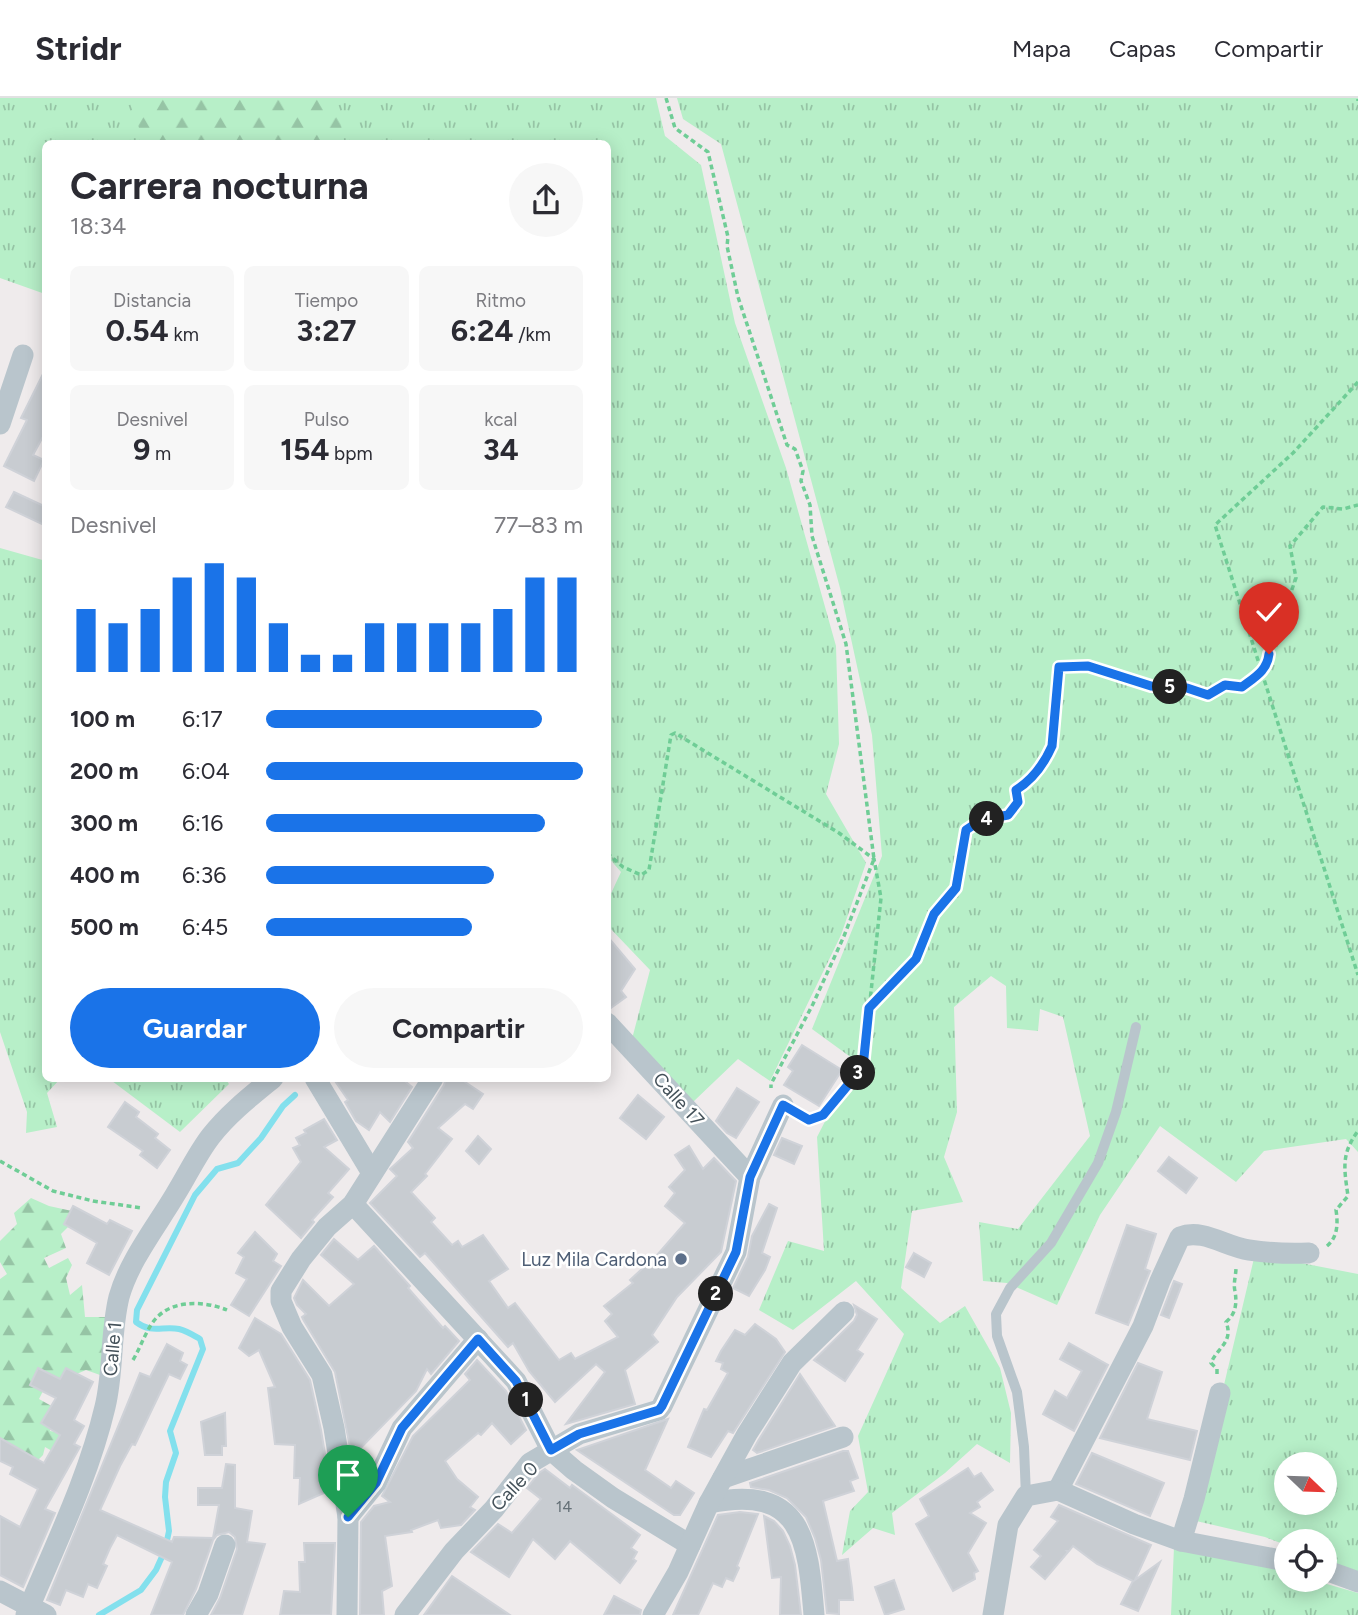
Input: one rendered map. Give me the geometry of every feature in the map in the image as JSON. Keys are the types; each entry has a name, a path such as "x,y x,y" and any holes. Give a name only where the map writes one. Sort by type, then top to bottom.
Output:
{"street":[{"path":"0,424 23,355"},
{"name":"Calle 17","path":"611,1027 750,1177"},
{"name":"Calle 1","path":"34,1612 105,1408 113,1367 112,1331 120,1294 136,1259 211,1136 244,1101 268,1082"},
{"path":"317,1082 372,1173"},
{"path":"347,1615 348,1517 334,1428 322,1375 292,1327 281,1301 281,1291 301,1259 327,1227 353,1204 430,1082"},
{"name":"Calle 0","path":"405,1615 454,1551 494,1508 530,1463 579,1434 659,1410 662,1406 736,1252 750,1177 783,1105"},
{"path":"353,1204 516,1381 551,1450 574,1471 613,1498 690,1545"},
{"path":"1058,1490 1143,1326 1180,1237 1189,1233 1250,1250 1279,1254 1309,1253"},
{"path":"653,1615 678,1572 709,1503 747,1434 792,1363 844,1312"},
{"path":"348,1517 376,1483 402,1428 478,1339"},
{"path":"1181,1541 1220,1393"},
{"path":"723,1478 843,1437"},
{"path":"993,1615 1008,1525 1026,1496 1058,1490 1134,1524 1181,1541 1274,1559"},
{"path":"709,1503 728,1499 757,1500 776,1506 790,1516 804,1542 814,1615"},
{"path":"196,1615 208,1594 225,1545"},
{"path":"1337,1574 1358,1582"},
{"path":"0,1591 34,1612"}],"lane":[{"path":"1026,1496 1024,1447 1017,1392 997,1336 996,1314 1010,1288 1051,1243 1098,1163 1116,1112 1136,1027"}],"path":[{"path":"666,98 675,128 708,152 728,237 727,246 738,297 787,445 796,450 803,471 801,481 810,505 812,536 846,643 881,898 863,1067 823,1115 809,1120 783,1105 771,1084 834,959 874,859"},
{"path":"1358,382 1293,453 1215,526 1358,975"},
{"path":"869,1008 916,959 934,914 956,888 966,830 981,820 1008,815 1018,802 1016,790 1028,782 1047,756 1052,746 1059,667 1088,666 1151,686 1187,688 1208,695 1225,685 1242,687 1262,673 1283,629 1284,612 1296,578 1290,546 1324,507 1343,509 1358,505"},
{"path":"611,856 623,867 641,875 649,870 671,735 675,733 839,832 874,859"},
{"path":"1309,1253 1322,1251 1333,1241 1338,1223 1336,1210 1348,1196 1344,1169 1346,1147 1358,1130"},
{"path":"0,1161 53,1191 164,1213"},
{"path":"1220,1393 1217,1369 1211,1363 1224,1347 1229,1330 1226,1322 1232,1317 1237,1298 1234,1290 1236,1266 1244,1265 1250,1250"},
{"path":"146,1334 160,1314 170,1308 202,1302 227,1310"}],"green space":[{"path":"0,98 656,98 665,136 701,165 735,323 786,468 836,646 839,744 826,794 866,863 841,935 770,1081 738,1059 693,1102 632,1039 650,970 611,929 611,893 621,872 611,861 611,140 42,140 42,293 0,278"},
{"path":"129,98 337,98 344,140 143,140"},
{"path":"677,98 1358,98 1358,1152 1346,1139 1264,1151 1236,1182 1160,1126 1100,1215 1057,1305 1007,1283 983,1281 979,1222 1018,1229 1090,1136 1063,1017 1040,1009 1038,1031 1007,1028 1006,986 991,976 954,1007 957,1112 944,1157 963,1202 912,1211 901,1288 940,1323 965,1306 1000,1368 1011,1413 1010,1463 977,1444 945,1473 892,1513 895,1535 873,1528 842,1555 850,1511 868,1492 858,1436 904,1334 856,1281 793,1330 759,1310 788,1241 824,1251 817,1137 856,1061 812,1029 882,856 872,735 840,588 721,144 683,119"},
{"path":"0,548 42,560 42,1082 57,1082 47,1093 57,1127 26,1133 27,1112 0,1032"},
{"path":"113,1082 228,1082 229,1084 180,1132"},
{"path":"31,1198 49,1206 72,1211 69,1226 61,1234 66,1248 44,1258 49,1268 68,1258 72,1265 66,1278 70,1295 82,1285 85,1317 107,1317 100,1375 86,1370 47,1383 39,1399 55,1408 50,1431 62,1433 52,1451 45,1447 43,1455 36,1462 0,1449 0,1279 7,1274 0,1262 0,1241 17,1224 14,1213"},
{"path":"1255,1254 1358,1274 1358,1572 1337,1564 1337,1529 1274,1529 1274,1540 1192,1520"},
{"path":"1174,1547 1274,1569 1274,1592 1337,1592 1337,1587 1358,1593 1358,1615 1171,1615"}],"building":[{"path":"42,376 42,438 33,455 42,459 42,464 34,481 4,466 27,420 21,418"},
{"path":"14,492 42,505 42,524 6,507"},
{"path":"611,941 635,969 621,991 626,997 611,1008"},
{"path":"802,1045 842,1070 819,1106 784,1085 793,1071 788,1067"},
{"path":"336,1082 406,1082 412,1087 390,1122 380,1112 369,1130 356,1121 345,1102 348,1100"},
{"path":"445,1082 465,1082 483,1094 473,1109 465,1104 438,1128 452,1139 425,1174 427,1176 411,1192 435,1218 431,1222 452,1245 458,1241 462,1247 483,1235 508,1269 489,1281 508,1308 515,1303 559,1360 571,1353 575,1359 618,1337 605,1321 612,1314 604,1306 633,1283 630,1280 685,1223 665,1206 675,1193 669,1187 685,1170 675,1155 689,1146 703,1169 714,1158 736,1181 721,1252 677,1297 652,1335 658,1342 625,1370 635,1404 566,1424 605,1372 596,1364 555,1402 529,1371 513,1343 508,1347 425,1253 420,1257 370,1203 397,1176 390,1169 413,1148 408,1142"},
{"path":"737,1088 759,1102 736,1138 716,1121"},
{"path":"638,1095 664,1117 646,1139 620,1118"},
{"path":"125,1102 139,1112 136,1117 158,1134 155,1138 170,1150 157,1168 140,1155 143,1151 108,1127"},
{"path":"324,1119 337,1140 324,1147 349,1169 328,1193 333,1197 312,1220 314,1222 301,1238 266,1205 301,1162 293,1148 300,1145 296,1138 306,1133 304,1130"},
{"path":"478,1136 491,1149 479,1164 466,1151"},
{"path":"782,1138 802,1146 794,1164 774,1155"},
{"path":"1169,1157 1197,1178 1186,1193 1158,1171"},
{"path":"769,1204 777,1208 762,1253 770,1257 749,1296 733,1288 748,1257 752,1236"},
{"path":"73,1206 107,1224 110,1220 132,1231 109,1275 87,1263 97,1243 64,1224"},
{"path":"1127,1225 1156,1234 1145,1269 1150,1271 1128,1325 1096,1313"},
{"path":"255,1232 277,1254 273,1261 281,1266 249,1316 231,1305 247,1279 236,1273 244,1257 238,1253"},
{"path":"334,1239 358,1260 374,1246 443,1328 445,1326 459,1341 431,1374 427,1369 416,1391 352,1457 335,1372 302,1317 306,1314 294,1298 303,1280 329,1306 354,1284 321,1255"},
{"path":"914,1253 931,1263 924,1277 906,1267"},
{"path":"1174,1281 1182,1284 1169,1318 1161,1315"},
{"path":"854,1305 877,1319 857,1350 863,1354 845,1381 814,1360 854,1321 857,1315"},
{"path":"255,1318 281,1334 310,1380 331,1490 299,1504 300,1478 294,1478 295,1445 275,1444 268,1388 275,1387 259,1350 249,1356 239,1348"},
{"path":"755,1324 776,1339 785,1352 733,1433 728,1431 711,1457 688,1447 704,1409 707,1410 728,1373 721,1369 723,1363 716,1361 735,1330 745,1335"},
{"path":"1069,1343 1108,1365 1074,1431 1043,1414 1055,1391 1067,1398 1082,1371 1060,1359"},
{"path":"167,1344 183,1353 180,1361 187,1365 180,1379 169,1374 100,1510 172,1542 174,1537 213,1538 219,1505 198,1505 198,1488 222,1488 226,1464 235,1465 235,1508 252,1511 247,1542 265,1544 242,1615 211,1615 220,1598 237,1549 235,1537 229,1532 217,1535 213,1540 196,1589 183,1615 151,1615 172,1562 117,1535 103,1564 107,1566 97,1588 88,1584 83,1597 66,1590 60,1605 47,1600 140,1373 150,1377"},
{"path":"477,1360 506,1391 526,1430 511,1444 492,1423 481,1435 478,1433 445,1461 457,1479 478,1497 470,1507 475,1510 461,1525 441,1528 438,1520 411,1530 412,1532 385,1536 392,1586 382,1591 384,1615 360,1615 361,1522 374,1506 390,1502 382,1496 413,1436 470,1380 465,1374"},
{"path":"1138,1363 1162,1372 1147,1419 1197,1431 1190,1460 1100,1438"},
{"path":"38,1368 60,1379 66,1368 93,1382 74,1420 84,1426 74,1444 80,1447 45,1509 55,1513 23,1587 0,1575 0,1516 20,1527 38,1489 10,1474 13,1467 0,1461 0,1438 44,1463 60,1435 41,1423 56,1398 30,1385"},
{"path":"800,1374 835,1426 757,1453 753,1450"},
{"path":"225,1413 226,1446 222,1446 222,1455 205,1455 201,1422"},
{"path":"668,1419 645,1470 671,1488 676,1481 694,1493 680,1515 674,1515 577,1450"},
{"path":"848,1451 858,1478 850,1481 854,1491 823,1501 837,1561 848,1559 853,1600 839,1600 839,1614 827,1613 821,1560 806,1517 787,1498 769,1490 751,1487 750,1483"},
{"path":"1092,1453 1164,1483 1150,1516 1076,1484"},
{"path":"968,1468 974,1477 981,1473 993,1490 977,1502 980,1507 970,1513 986,1523 968,1553 978,1571 974,1573 975,1579 953,1591 916,1524 929,1516 920,1499"},
{"path":"545,1469 570,1488 572,1485 640,1535 631,1548 637,1552 633,1559 636,1561 620,1583 570,1541 555,1559 533,1539 509,1577 471,1552 498,1524 512,1533 541,1499 527,1488"},
{"path":"1059,1505 1151,1545 1135,1580 1160,1562 1138,1611 1121,1604 1133,1581 1097,1564 1073,1546 1045,1579 1031,1567 1041,1556 1034,1550 1058,1521 1051,1517"},
{"path":"740,1512 758,1514 733,1581 726,1578 722,1587 713,1583 698,1615 673,1615 718,1515"},
{"path":"764,1516 774,1521 783,1531 790,1546 801,1615 780,1615 781,1577 772,1578"},
{"path":"304,1543 335,1543 331,1615 280,1615 284,1591 300,1592 299,1562 305,1562"},
{"path":"452,1576 510,1615 424,1615"},
{"path":"894,1580 904,1609 885,1615 875,1587"},
{"path":"614,1596 641,1610 640,1615 604,1615"}],"waterway":[{"path":"99,1615 141,1590 156,1570 165,1550 169,1531 166,1482 176,1453 170,1431 203,1349 200,1339 185,1331 142,1326 136,1322 137,1310 195,1195 217,1169 238,1163 261,1138 283,1106 295,1095"}],"place":[{"name":"Luz Mila Cardona","path":"681,1259"}],"route":[{"path":"348,1517 376,1483 402,1428 478,1339 516,1381 551,1450 579,1434 659,1410 736,1252 750,1177 783,1105 809,1120 823,1115 863,1067 869,1008 916,959 934,914 956,888 966,830 981,820 1008,815 1018,802 1016,790 1028,782 1052,746 1059,667 1088,666 1151,686 1187,688 1208,695 1225,685 1242,687 1262,673 1269,654"}]}
